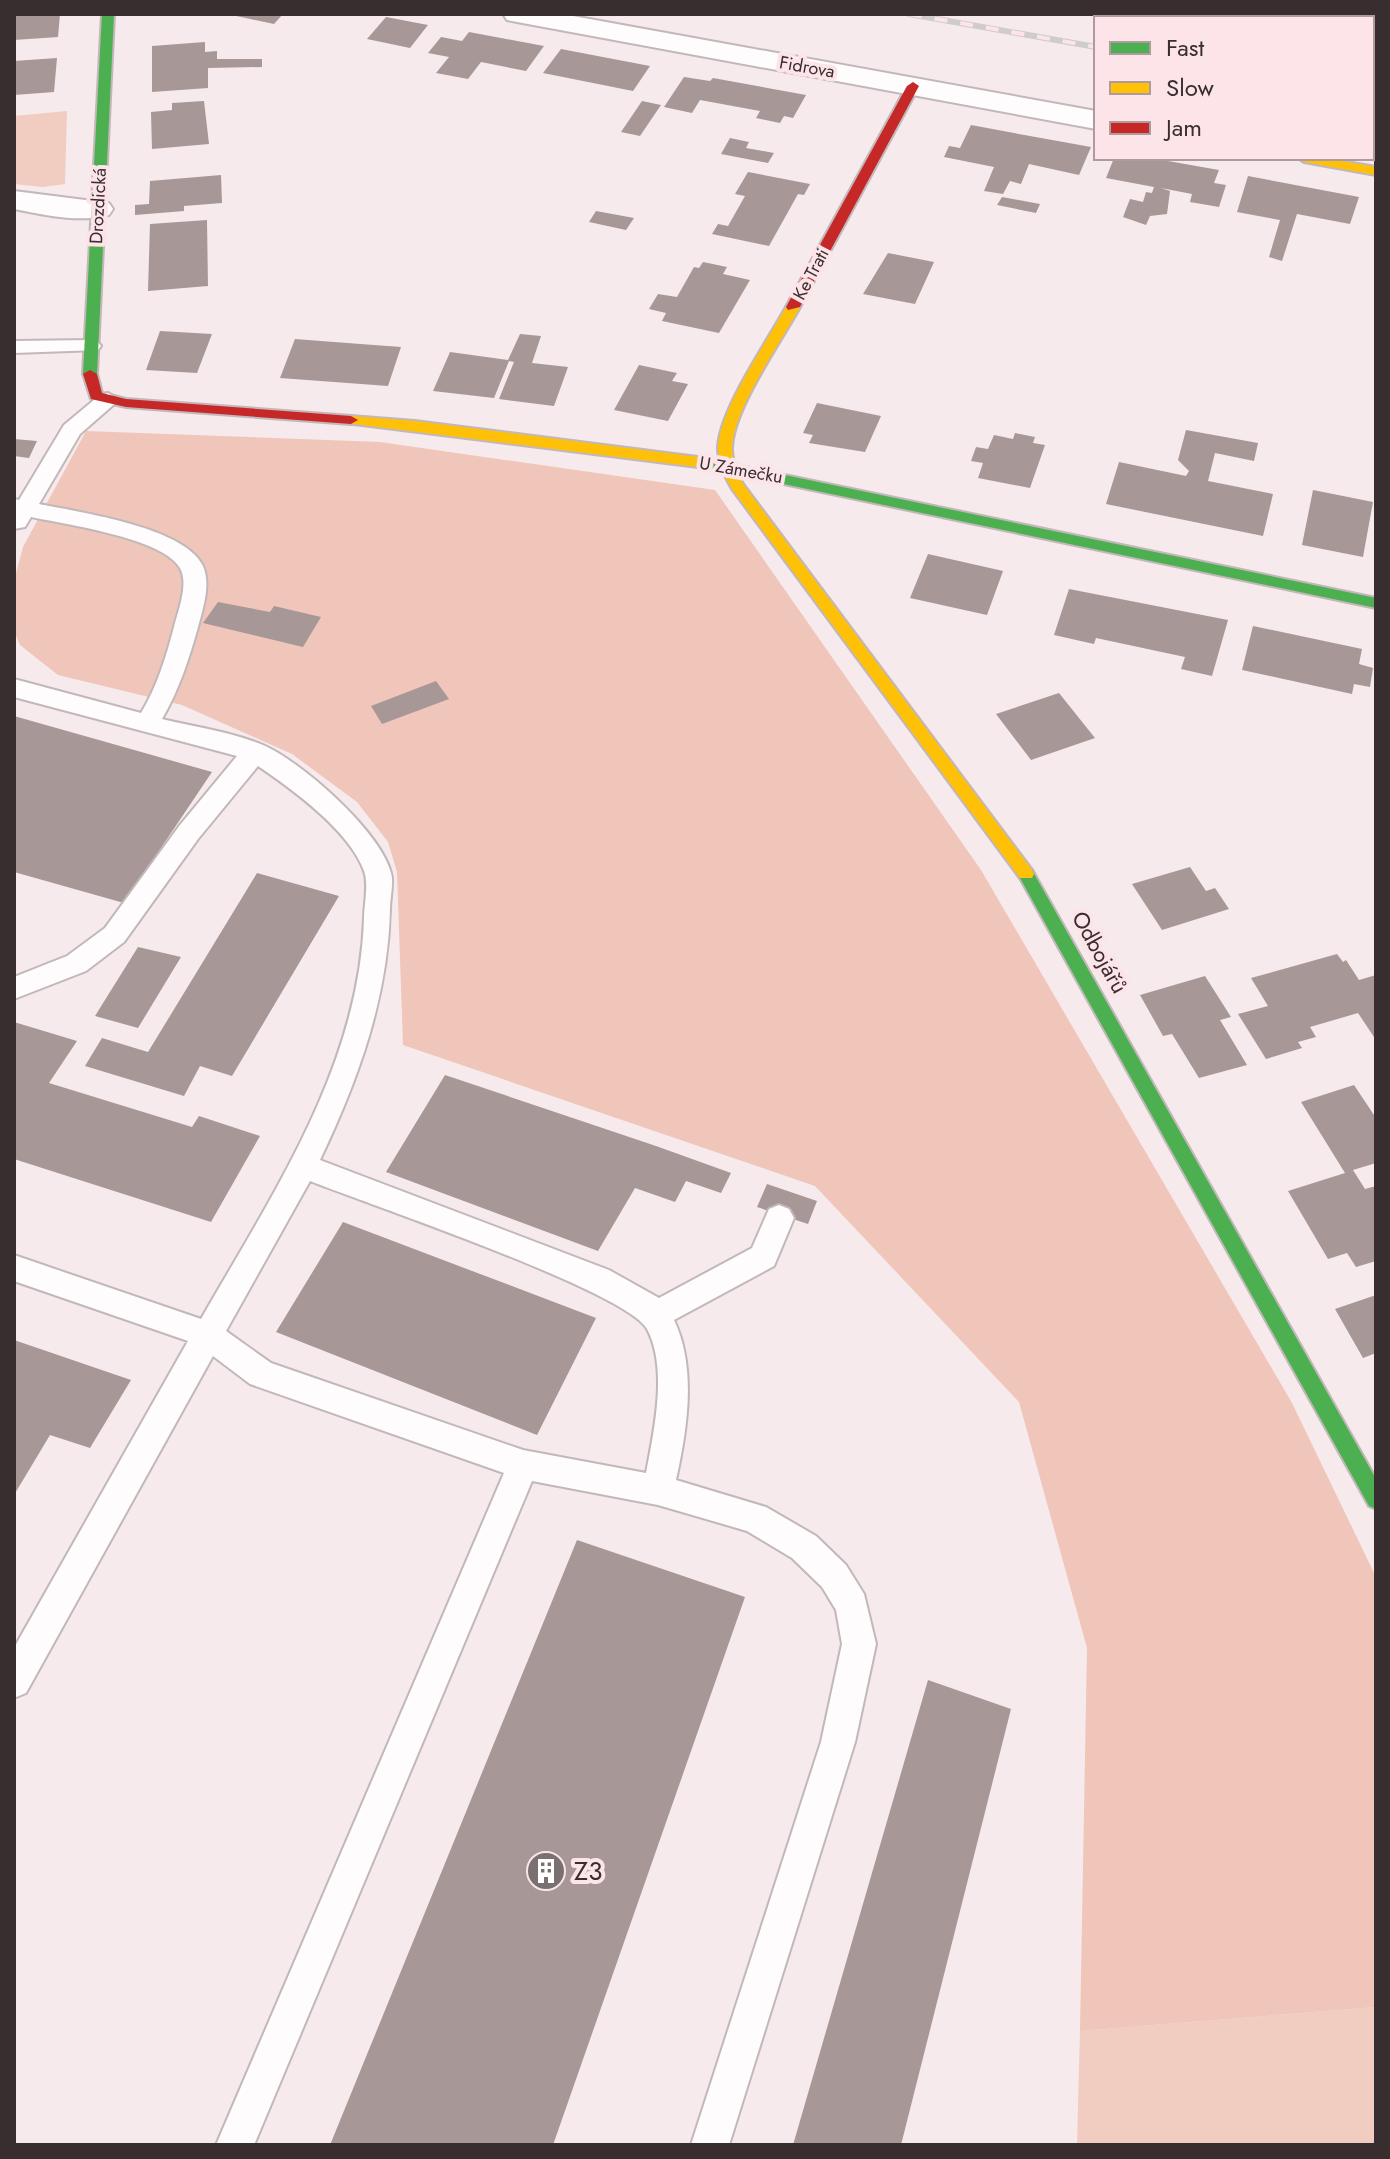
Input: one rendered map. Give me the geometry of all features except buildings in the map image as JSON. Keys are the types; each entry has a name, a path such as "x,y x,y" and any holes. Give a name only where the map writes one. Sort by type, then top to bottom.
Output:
{"street":[{"name":"Drozdická","path":"102,398 90,381 108,14"},
{"name":"Fidrova","path":"517,14 1094,120"},
{"name":"Ke Trati","path":"726,466 723,443 730,424 913,86"},
{"path":"1315,160 1376,171"},
{"path":"14,200 65,209 98,209"},
{"name":"U Zámečku","path":"102,398 415,425 726,466 1376,603"},
{"name":"Odbojářů","path":"726,466 737,486 1024,870 1376,1499"}],"lane":[{"path":"14,347 91,346"},
{"path":"102,398 72,430 18,514 138,535 177,549 191,566 194,595 166,696 147,723"},
{"path":"14,688 255,752 303,784 337,815 360,841 378,873 376,950 365,1004 339,1091 303,1166 14,1681"},
{"path":"14,988 77,966 107,945 127,925 182,842 255,752"},
{"path":"303,1166 598,1279 636,1297 656,1315 669,1355 669,1444 658,1490"},
{"path":"656,1315 763,1257 779,1218"},
{"path":"14,1268 206,1334 261,1374 523,1465 658,1490 755,1518 804,1547 834,1576 852,1605 859,1644 838,1742 710,2145"},
{"path":"235,2145 523,1465"}],"shaded area":[{"path":"67,111 65,184 43,187 14,184 14,116"},
{"path":"86,431 380,442 715,490 981,870 1292,1403 1376,1577 1376,2007 1080,2031 1087,1648 1019,1402 815,1186 403,1045 397,872 388,842 357,802 292,754 182,705 58,675 20,645 14,631 14,581 23,547"},
{"path":"1376,2007 1376,2145 1077,2145 1080,2031"}],"railway":[{"path":"909,14 1094,47"}],"traffic: fast":[{"path":"90,374 108,14"},
{"path":"698,462 1376,603"},
{"path":"1026,874 1376,1499"}],"traffic: slow":[{"path":"1315,160 1376,171"},
{"path":"793,307 744,394 728,430 725,450 730,471 737,486 1026,874"},
{"path":"351,420 415,425 698,462"}],"traffic: jam":[{"path":"793,307 913,86"},
{"path":"90,374 96,396 126,403 351,420"}],"place":[{"name":"Z3","path":"546,1871"}]}
